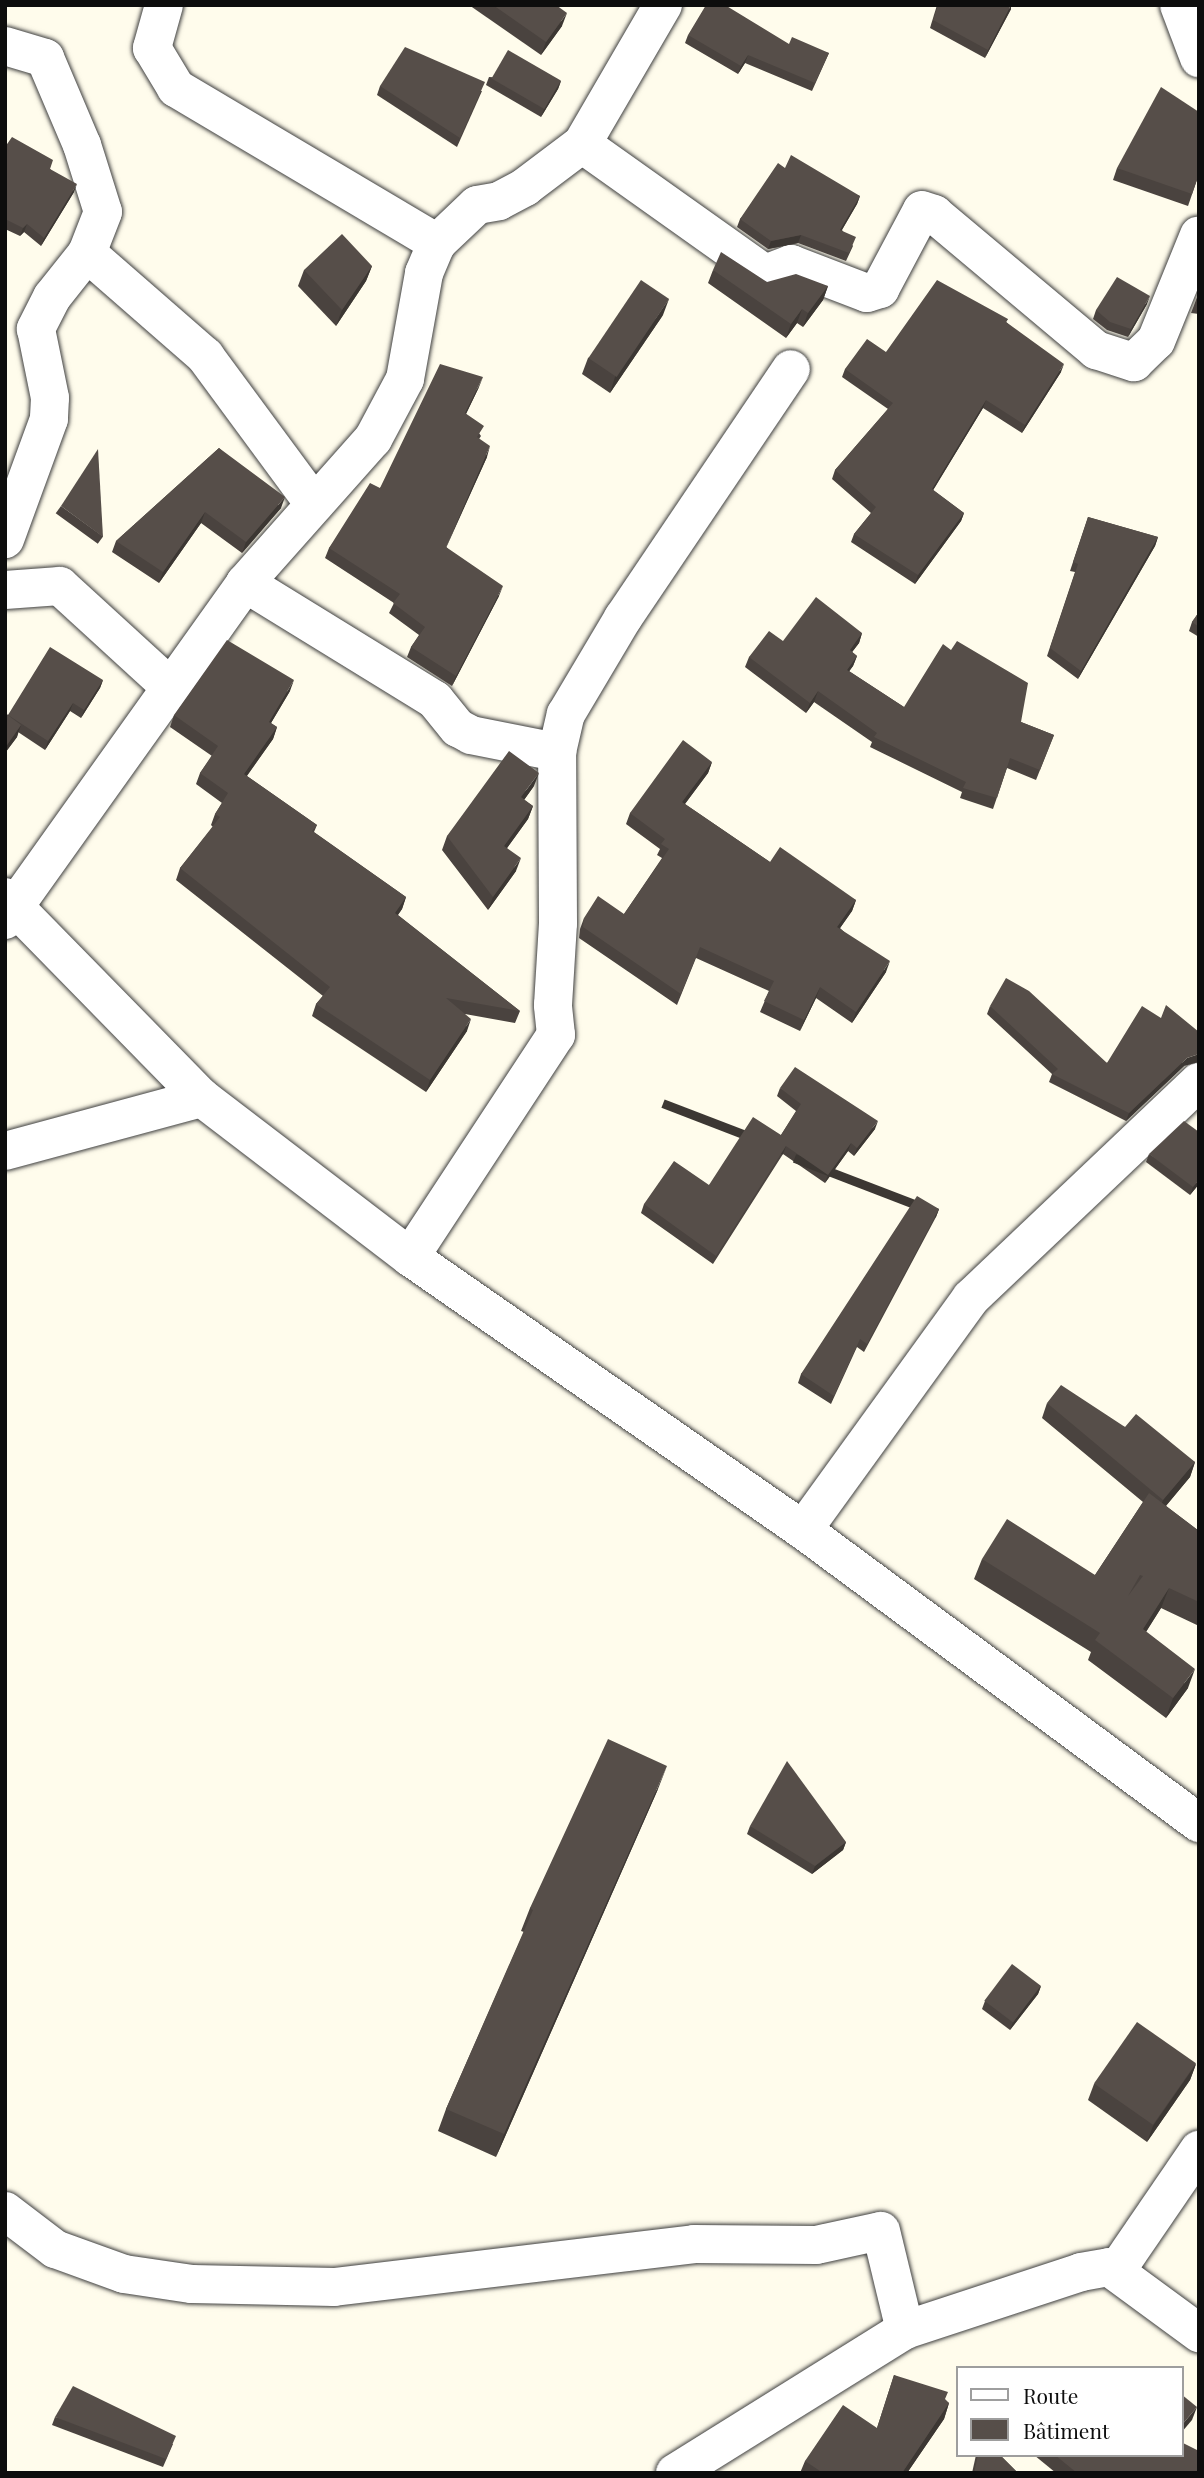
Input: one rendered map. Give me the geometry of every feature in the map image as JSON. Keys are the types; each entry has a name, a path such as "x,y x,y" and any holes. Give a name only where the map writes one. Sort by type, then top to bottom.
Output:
{"street":[{"path":"164,5 152,48 176,88 437,243"},
{"path":"663,5 582,144 525,187 499,201 477,205 437,243 425,273 405,379 373,439 244,583 9,908 202,1098 410,1257 803,1530 1199,1823"},
{"path":"1179,5 1199,58"},
{"path":"5,46 45,58 68,106 103,212 87,253 52,297 36,329 50,398 50,419 5,539"},
{"path":"582,144 765,274 791,264 867,293 880,289 922,210 934,214 1096,350 1134,362 1156,341 1199,235"},
{"path":"87,253 205,356 314,504"},
{"path":"410,1257 556,1035 553,1005 558,923 557,752 566,714 623,618 791,369"},
{"path":"244,583 435,700 458,728 471,735 557,752"},
{"path":"5,590 60,586 169,686"},
{"path":"803,1530 971,1298 1199,1082"},
{"path":"5,1151 202,1098"},
{"path":"1116,2271 1199,2150"},
{"path":"5,2211 55,2249 124,2274 192,2284 334,2287 694,2244 816,2245 881,2231 905,2330"},
{"path":"701,2467 905,2330 1081,2272 1109,2267 1199,2333"}],"building":[{"path":"493,5 556,5 567,13 546,42"},
{"path":"706,5 725,5 789,44 792,37 829,53 815,83 748,55 741,66 688,35"},
{"path":"938,5 1011,5 988,50 933,20"},
{"path":"405,47 485,82 460,138 380,86"},
{"path":"508,50 561,80 544,109 492,79"},
{"path":"1161,87 1199,112 1199,174 1192,194 1117,168"},
{"path":"12,137 53,160 50,169 77,184 44,238 27,224 23,228 5,219 5,147"},
{"path":"791,155 860,196 840,230 856,237 849,253 801,235 771,241 740,219 778,163 785,168"},
{"path":"342,234 372,266 342,310 304,270"},
{"path":"721,252 767,282 796,274 828,286 808,313 802,309 791,324 713,270"},
{"path":"1117,277 1150,296 1131,329 1110,322 1096,310"},
{"path":"641,280 669,299 617,377 588,358"},
{"path":"937,280 1008,319 1006,322 1064,364 1025,425 986,400 932,489 964,513 918,575 854,534 876,507 835,470 893,403 845,369 867,339 886,352"},
{"path":"440,364 483,377 465,413 484,426 477,437 490,446 446,547 503,586 456,676 411,647 425,627 393,603 400,594 329,548 370,483 380,488"},
{"path":"219,448 285,497 246,542 205,512 163,572 116,541"},
{"path":"98,449 103,537 61,506"},
{"path":"1088,517 1158,537 1081,671 1050,648 1078,564 1073,562"},
{"path":"816,597 862,633 850,650 857,656 847,670 904,707 943,644 951,650 957,641 1028,683 1021,722 1054,735 1040,770 1010,758 997,798 963,788 966,782 874,737 877,733 818,691 810,703 749,657 769,631 783,641"},
{"path":"1199,612 1199,627 1192,622"},
{"path":"227,640 294,680 269,722 277,727 244,774 317,825 312,831 406,897 395,913 520,1011 446,998 471,1019 430,1080 316,1004 330,987 180,868 220,817 215,814 228,793 200,773 218,746 174,715"},
{"path":"50,647 103,680 84,710 73,703 48,741 8,715"},
{"path":"5,713 21,725 5,748"},
{"path":"683,740 712,762 682,802 770,862 780,847 856,900 837,927 890,961 856,1012 820,987 804,1020 764,1001 774,981 700,947 681,994 583,927 584,918 598,896 624,914 669,849 661,844 665,839 630,813"},
{"path":"509,751 539,773 521,797 533,806 504,846 521,858 493,897 447,836"},
{"path":"1006,978 1029,991 1107,1063 1142,1006 1161,1018 1166,1005 1199,1032 1199,1054 1187,1058 1129,1113 1052,1074 1058,1069 990,1006"},
{"path":"795,1067 878,1121 857,1148 851,1143 828,1175 786,1146 716,1256 644,1204 674,1161 709,1185 753,1117 781,1135 801,1104 780,1088"},
{"path":"1184,1121 1199,1132 1199,1180 1193,1187 1149,1154"},
{"path":"917,1196 939,1209 867,1344 860,1339 834,1396 801,1374"},
{"path":"1061,1385 1125,1427 1136,1414 1195,1462 1163,1500 1047,1403"},
{"path":"1149,1493 1199,1531 1199,1602 1169,1588 1143,1629 1195,1669 1173,1698 1095,1640 1100,1633 982,1559 1007,1519 1095,1575","holes":["1140,1575 1143,1576 1128,1596"]},
{"path":"608,1739 667,1766 504,2134 446,2109 533,1910 530,1908"},
{"path":"787,1761 846,1842 815,1866 750,1826"},
{"path":"1012,1964 1041,1986 1013,2022 984,2001"},
{"path":"1137,2022 1196,2063 1153,2125 1094,2083"},
{"path":"894,2375 948,2392 945,2399 949,2403 902,2473 823,2473 805,2461 843,2405 877,2428"},
{"path":"73,2386 176,2436 166,2459 55,2417"},
{"path":"1183,2396 1197,2407 1183,2424"},
{"path":"1183,2443 1199,2451 1199,2473 1077,2473 1057,2457 1183,2457"},
{"path":"978,2457 1002,2457 1018,2473 974,2473"}]}
